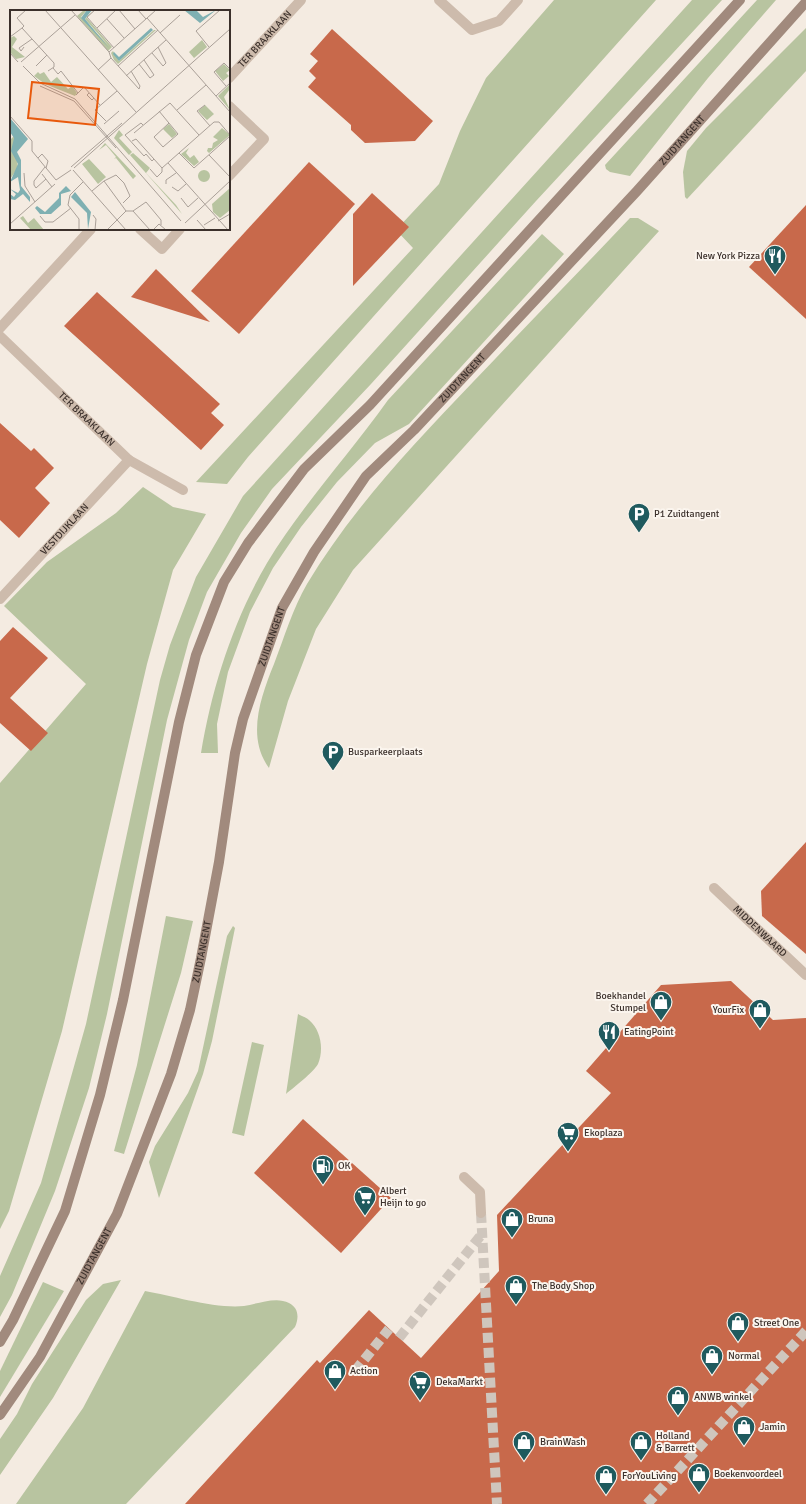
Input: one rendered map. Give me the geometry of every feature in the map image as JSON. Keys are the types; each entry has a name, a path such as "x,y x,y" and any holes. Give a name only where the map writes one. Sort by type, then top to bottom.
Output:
{"main road":[{"path":"0,1342 13,1320 65,1211 100,1095 123,1000 179,722 196,655 224,582 248,543 304,469 370,405 740,0"},
{"name":"ZUIDTANGENT","path":"0,1415 40,1357 117,1214 171,1074 190,1010 204,943 235,753 243,720 282,608 314,552 366,476 414,430 637,191 806,2"}],"street":[{"name":"TER BRAAKLAAN","path":"230,77 301,0"},
{"path":"439,0 472,30 499,20 518,0"},
{"path":"230,107 264,138 230,175"},
{"path":"0,328 89,230"},
{"path":"141,230 162,249 179,230"},
{"name":"TER BRAAKLAAN","path":"0,336 129,460 183,490"},
{"name":"VESTDIJKLAAN","path":"0,599 129,460"},
{"name":"MIDDENWAARD","path":"714,888 806,975"},
{"path":"464,1177 480,1192 481,1213"}],"green space":[{"path":"554,0 656,0 248,457 227,484 196,482 413,248 396,230 439,184 460,131 486,78"},
{"path":"692,0 722,0 536,201 371,384 272,489 241,533 207,592 189,640 167,720 107,1014 89,1088 55,1191 12,1295 0,1317 0,1276 41,1183 86,1024 160,680 170,645 196,577 243,496"},
{"path":"757,0 776,0 708,78 630,176 610,172 606,169 605,165"},
{"path":"806,28 806,71 687,199 685,197 683,172 687,151 706,128"},
{"path":"630,218 638,218 659,231 353,570 316,629 288,701 269,768 262,756 258,743 257,730 258,716 264,689 297,603 325,556 343,530 384,478 493,361"},
{"path":"542,234 564,254 409,424 375,443 337,482 301,527 273,568 250,612 228,672 217,724 218,753 201,753 211,704 225,655 244,608 267,563 310,500 358,441 388,400"},
{"path":"143,487 173,507 206,514 173,570 147,664 62,1031 9,1211 0,1229 0,783 86,684 4,606 47,562 116,513"},
{"path":"166,916 193,921 181,973 124,1154 114,1151 137,1065"},
{"path":"233,926 235,928 212,1041 203,1074 159,1198 149,1162 155,1146 188,1093 198,1071 227,936"},
{"path":"298,1014 308,1019 316,1029 319,1035 321,1053 316,1068 286,1094"},
{"path":"252,1042 264,1045 244,1136 232,1133"},
{"path":"121,1280 53,1398 0,1475 0,1439 17,1414 32,1384 86,1300 103,1284"},
{"path":"43,1282 64,1291 0,1397 0,1371"},
{"path":"145,1291 194,1302 221,1306 244,1306 272,1300 284,1301 295,1308 297,1320 295,1327 126,1504 16,1504 83,1408"}],"building":[{"path":"332,29 433,121 415,141 365,143 351,130 351,125 308,87 316,78 309,71 318,61 310,54"},
{"path":"309,162 355,204 239,334 191,291"},
{"path":"372,193 409,227 353,286 353,214"},
{"path":"806,205 806,319 749,267"},
{"path":"156,269 210,322 131,297"},
{"path":"97,292 220,404 211,413 224,425 201,450 64,326"},
{"path":"0,423 31,451 34,448 54,468 35,488 50,503 19,538 0,520"},
{"path":"13,627 48,658 10,698 48,733 31,751 0,723 0,641"},
{"path":"806,842 806,954 762,916 761,891"},
{"path":"731,981 773,1020 806,1018 806,1504 185,1504 317,1360 320,1363 369,1310 421,1358 499,1271 497,1215 611,1093 586,1071 661,985"},
{"path":"303,1119 391,1198 341,1253 254,1173"}],"tunnel":[{"path":"481,1213 497,1504"},
{"path":"399,1338 482,1234"},
{"path":"355,1371 389,1329"},
{"path":"647,1504 806,1331"}],"place":[{"name":"New York Pizza","path":"775,276"},
{"name":"P1 Zuidtangent","path":"639,534"},
{"name":"Busparkeerplaats","path":"333,772"},
{"name":"Boekhandel Stumpel","path":"661,1022"},
{"name":"YourFix","path":"760,1030"},
{"name":"EatingPoint","path":"609,1052"},
{"name":"Ekoplaza","path":"568,1152"},
{"name":"OK","path":"323,1186"},
{"name":"Albert Heijn to go","path":"365,1216"},
{"name":"Bruna","path":"512,1238"},
{"name":"The Body Shop","path":"516,1306"},
{"name":"Street One","path":"738,1342"},
{"name":"Normal","path":"712,1376"},
{"name":"Action","path":"335,1390"},
{"name":"DekaMarkt","path":"420,1402"},
{"name":"ANWB winkel","path":"678,1416"},
{"name":"Jamin","path":"744,1446"},
{"name":"BrainWash","path":"524,1462"},
{"name":"Holland & Barrett","path":"641,1462"},
{"name":"Boekenvoordeel","path":"699,1494"},
{"name":"ForYouLiving","path":"606,1496"}]}
